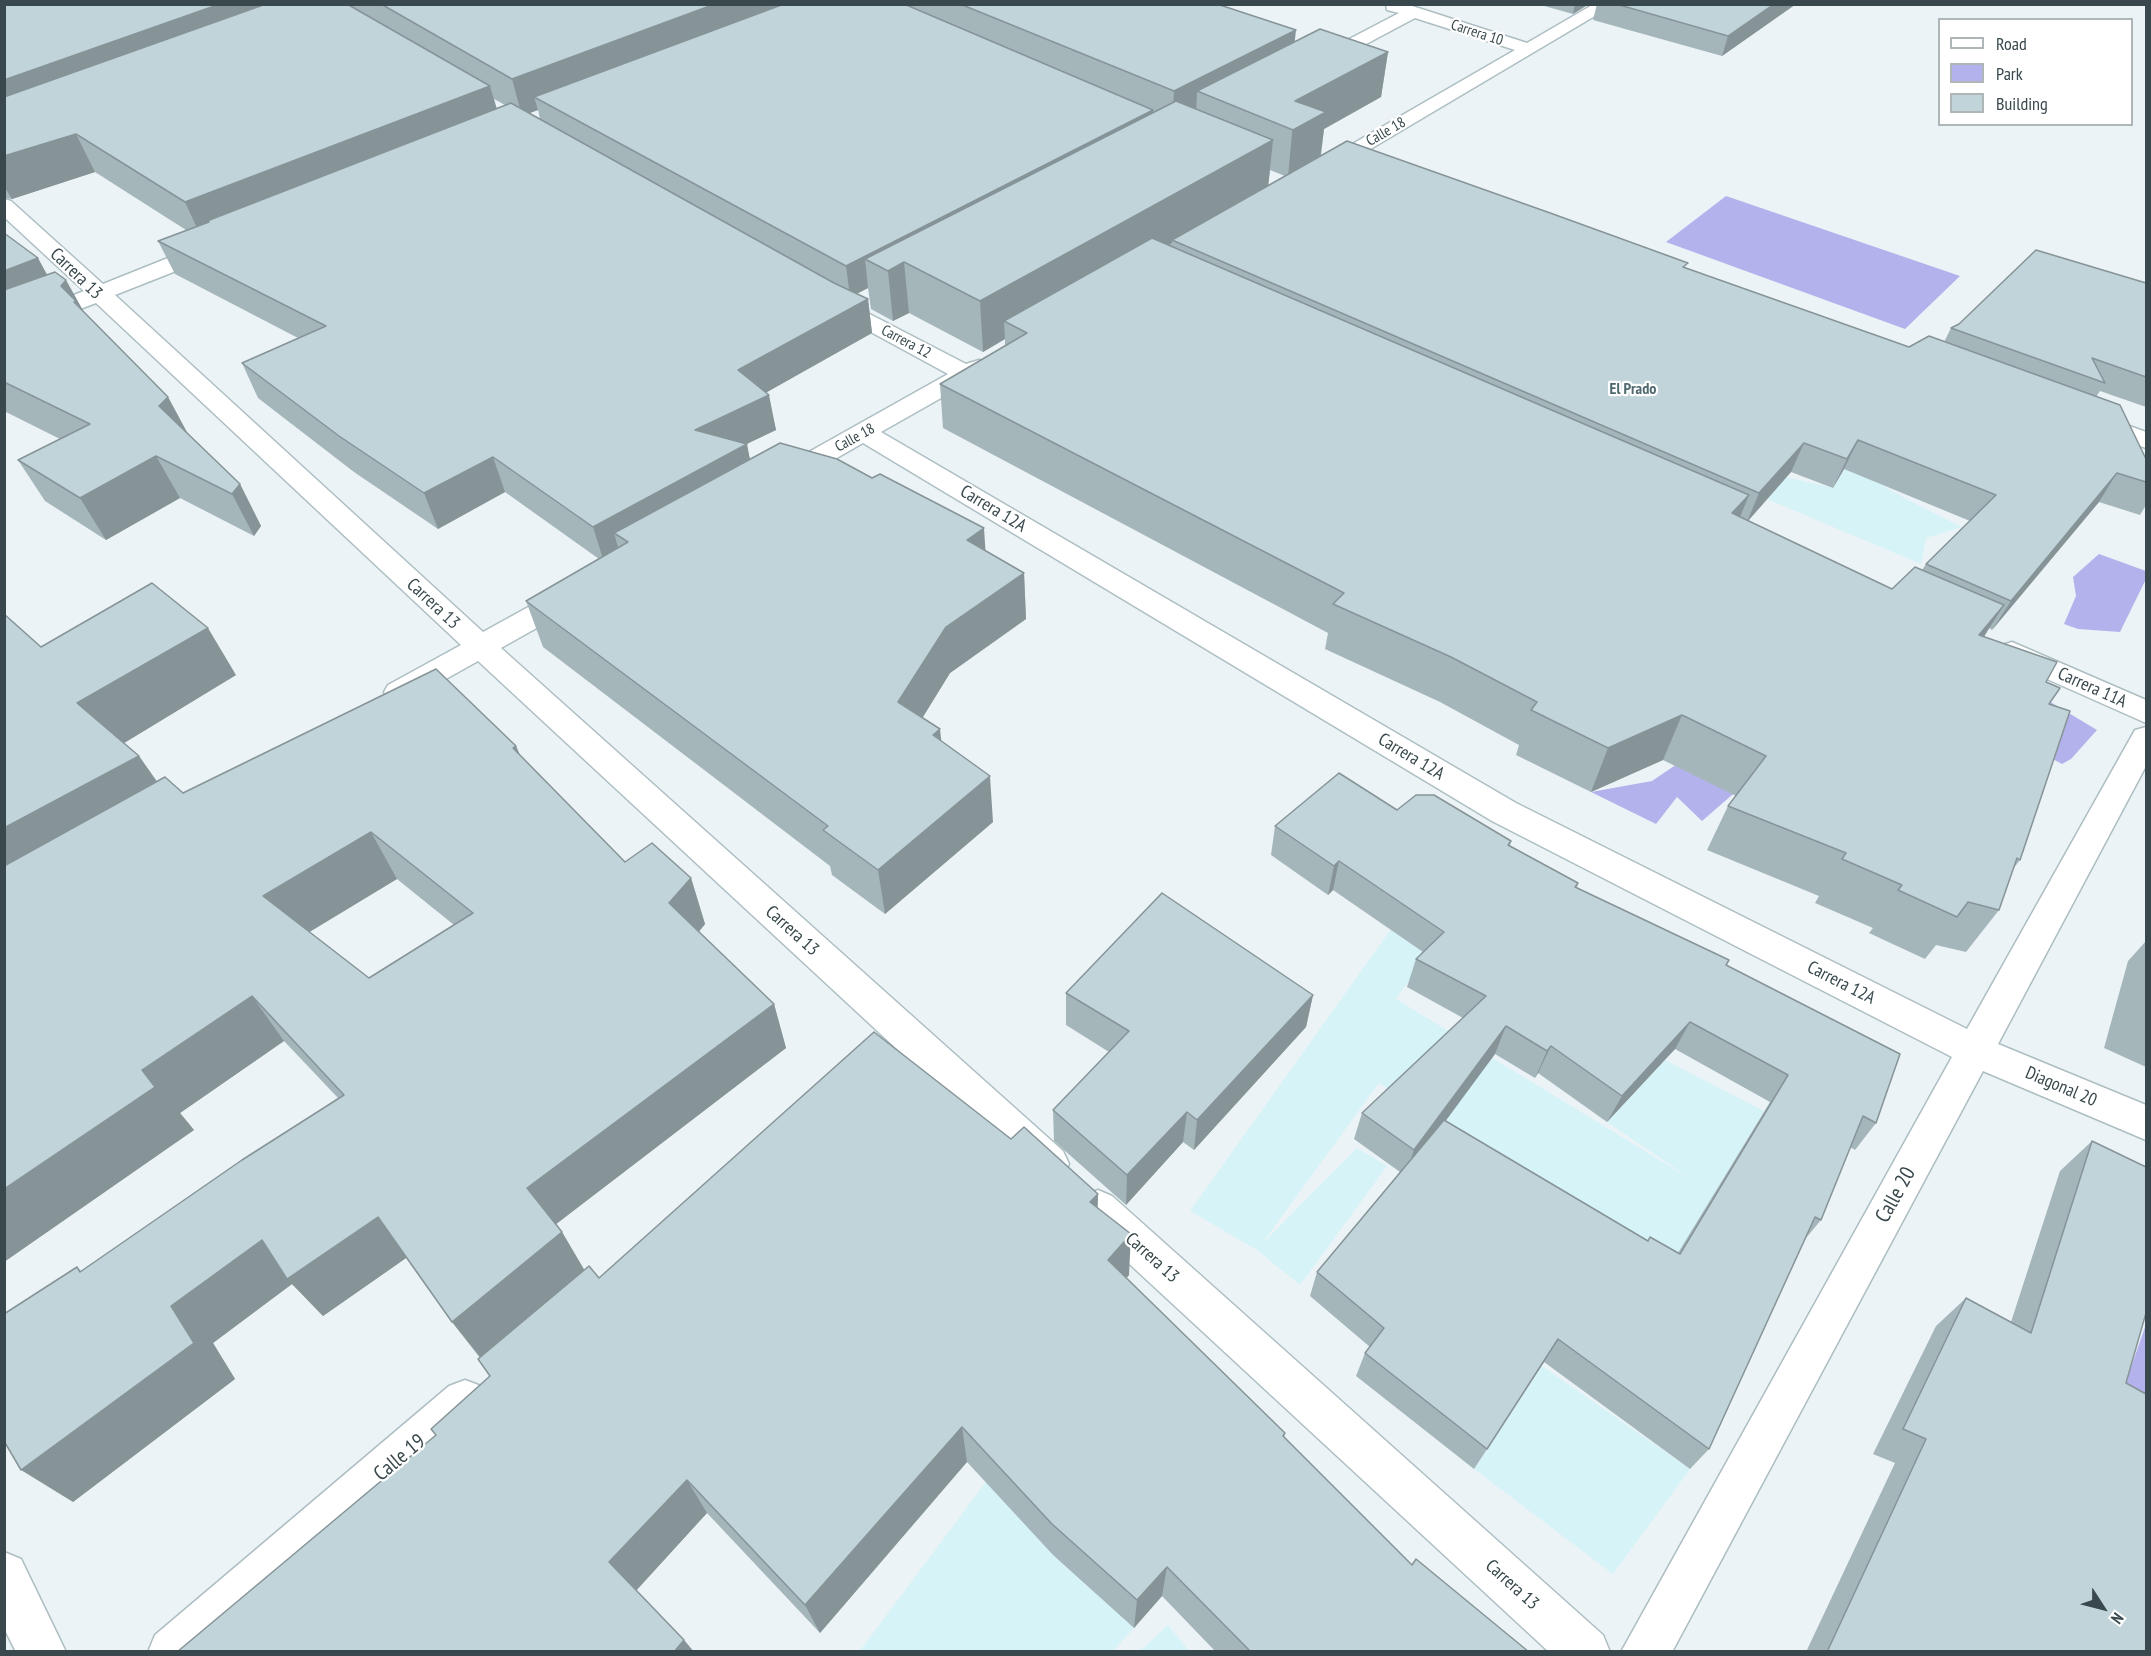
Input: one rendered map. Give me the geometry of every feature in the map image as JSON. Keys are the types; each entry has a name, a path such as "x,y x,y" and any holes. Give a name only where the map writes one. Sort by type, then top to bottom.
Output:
{"street":[{"name":"Carrera 10","path":"1390,4 1529,50"},
{"name":"Calle 18","path":"1299,183 1369,152 1529,50 1607,4"},
{"path":"1307,65 1414,12"},
{"name":"Carrera 13","path":"4,205 480,646 888,1042 1073,1186 1586,1652"},
{"path":"4,331 232,241"},
{"name":"Carrera 12","path":"817,293 966,374"},
{"path":"847,310 868,299"},
{"name":"Calle 18","path":"760,491 997,357"},
{"path":"2069,411 2146,440"},
{"name":"Carrera 12A","path":"864,433 1504,812 1975,1051"},
{"path":"376,705 594,583"},
{"name":"Carrera 11A","path":"1993,644 2146,712"},
{"name":"Calle 20","path":"1645,1652 2146,738"},
{"name":"Diagonal 20","path":"1975,1051 2146,1123"},
{"name":"Calle 19","path":"172,1652 491,1380"},
{"path":"4,1576 42,1652"}],"shaded area":[{"path":"1846,465 1962,527 1926,538 1921,564 1767,499 1786,477 1833,488"},
{"path":"1414,897 1450,921 1396,999 1694,1181 1607,1122 1665,1060 1764,1111 1715,1193 1754,1330 1379,1083 1261,1245 1357,1148 1387,1166 1300,1285 1257,1250 1190,1211"},
{"path":"1542,1366 1690,1469 1613,1574 1474,1469"},
{"path":"986,1482 1053,1555 1134,1628 1113,1651 859,1652"},
{"path":"1168,1625 1189,1651 1140,1651"}],"green space":[{"path":"1726,196 1960,276 1905,329 1666,242"},
{"path":"2099,554 2146,571 2146,579 2120,632 2078,629 2064,624 2076,596 2073,577"},
{"path":"2037,694 2097,730 2071,759 2062,764 2022,743"},
{"path":"1777,756 1702,821 1677,797 1656,824 1591,792 1652,781 1680,762"},
{"path":"2146,1324 2146,1425 2117,1408"}],"building":[{"path":"4,4 220,4 4,80"},
{"path":"266,4 347,4 490,86 185,202 76,134 4,156 4,97"},
{"path":"381,4 715,4 512,79"},
{"path":"784,4 904,4 1153,110 846,266 534,97"},
{"path":"960,4 1217,4 1296,30 1174,91"},
{"path":"1616,4 1774,4 1728,36"},
{"path":"1320,29 1388,52 1295,101 1326,112 1293,130 1197,91"},
{"path":"1176,101 1273,140 980,301 904,262 888,271 865,259"},
{"path":"511,103 834,283 868,299 738,370 769,395 695,430 747,444 593,527 493,457 424,493 339,436 242,363 326,326 158,241"},
{"path":"1347,141 1688,263 1683,267 1909,347 1929,336 2120,405 2146,459 2146,482 2117,473 2011,601 1926,564 1996,495 1858,440 1847,459 1804,443 1759,493 1172,240"},
{"path":"4,233 38,258 4,271"},
{"path":"1152,238 1749,495 1732,513 1892,589 1915,567 2004,605 1979,635 2057,662 2046,682 2060,688 2049,704 2070,711 2020,860 2017,858 1999,910 1968,902 1957,917 1898,890 1902,885 1842,859 1846,853 1728,806 1766,756 1682,715 1608,748 1531,710 1537,702 1451,657 1333,604 1344,593 940,384 1027,333 1004,321"},
{"path":"2036,250 2146,283 2146,377 2092,358 2105,383 1951,328 1959,324"},
{"path":"55,272 66,280 61,286 76,301 74,302 168,397 159,406 240,484 232,494 156,456 80,498 18,460 90,424 4,382 4,290"},
{"path":"780,443 837,459 872,478 880,474 984,528 967,540 1024,573 946,627 898,702 940,729 933,735 990,776 878,870 823,830 828,826 526,601 628,542 614,533"},
{"path":"152,583 208,628 77,703 139,756 4,828 4,614 41,647"},
{"path":"436,669 516,746 513,748 625,862 652,843 691,878 669,903 774,1004 527,1188 562,1232 452,1322 378,1217 287,1279 262,1240 171,1306 194,1343 21,1470 4,1441 4,1314 77,1267 80,1272 242,1160 344,1095 252,996 142,1070 155,1087 4,1189 4,866 165,777 183,793","holes":["371,832 473,913 369,978 263,896"]},
{"path":"1339,773 1397,810 1416,795 1434,795 1511,841 1508,845 1578,883 1575,887 1729,960 1726,965 1900,1054 1876,1123 1863,1116 1821,1220 1815,1217 1709,1449 1558,1339 1487,1449 1365,1353 1384,1328 1317,1272 1444,1120 1648,1241 1650,1237 1680,1254 1788,1075 1690,1022 1622,1096 1551,1046 1547,1051 1506,1026 1414,1150 1362,1113 1486,996 1416,959 1444,932 1339,861 1334,866 1275,826"},
{"path":"1162,893 1313,995 1197,1120 1187,1112 1127,1175 1053,1110 1129,1031 1066,993"},
{"path":"874,1032 1011,1139 1024,1127 1098,1194 1090,1202 1131,1234 1108,1260 1285,1433 1283,1436 1412,1565 1416,1559 1529,1652 1251,1652 1167,1567 1137,1600 1052,1524 962,1427 805,1605 687,1480 609,1562 684,1640 674,1652 177,1652 436,1435 431,1429 490,1376 478,1359 589,1266 599,1278"},
{"path":"2092,1141 2146,1167 2146,1313 2126,1383 2146,1394 2146,1652 1827,1652 1926,1439 1903,1429 1966,1298 2031,1333"}],"district":[{"name":"El Prado","path":"1633,389"}]}
